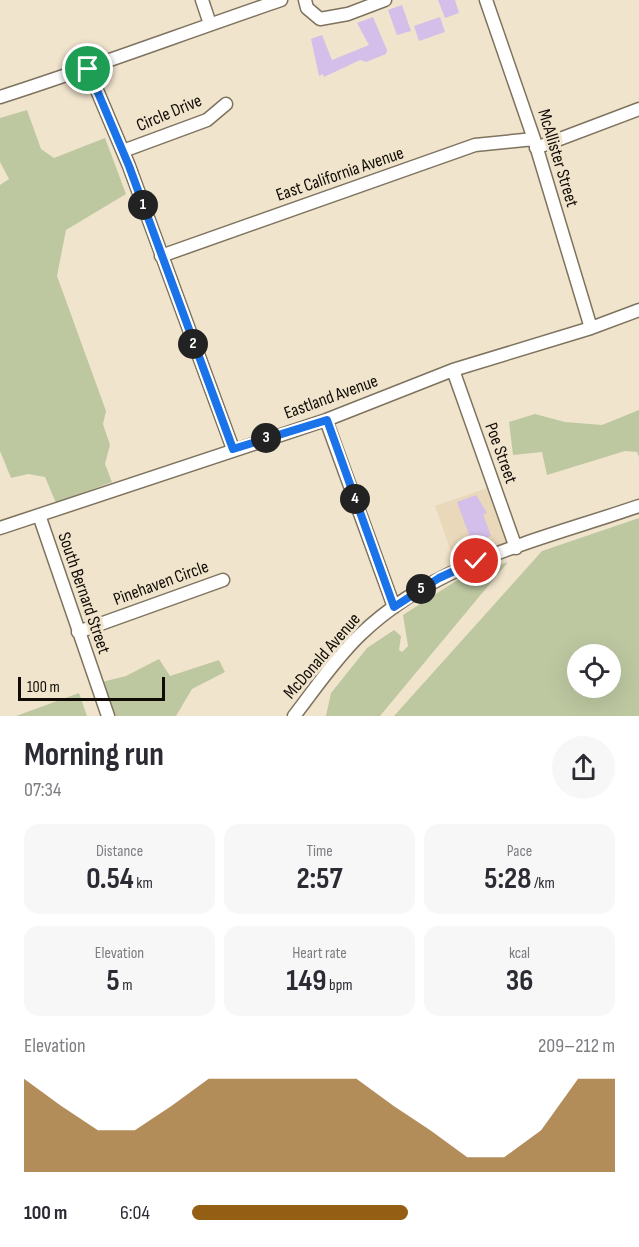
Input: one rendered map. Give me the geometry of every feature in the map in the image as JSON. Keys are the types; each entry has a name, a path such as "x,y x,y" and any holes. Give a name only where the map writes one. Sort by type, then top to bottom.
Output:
{"street":[{"path":"202,0 210,24"},
{"path":"0,96 88,69 144,46 281,0"},
{"path":"305,0 307,8 320,18 348,14 385,0"},
{"name":"McAllister Street","path":"486,0 535,144 591,328"},
{"path":"88,69 123,151 233,449"},
{"name":"Circle Drive","path":"123,151 207,120 226,104"},
{"name":"East California Avenue","path":"161,256 475,145 535,144 639,109"},
{"name":"Eastland Avenue","path":"0,528 233,449 327,420 453,370 591,328 639,310"},
{"name":"Poe Street","path":"453,370 516,548"},
{"path":"327,420 394,607"},
{"name":"McDonald Avenue","path":"294,716 359,636 394,607 439,578 516,548 639,506"},
{"name":"South Bernard Street","path":"39,515 108,716"},
{"name":"Pinehaven Circle","path":"78,632 223,580"}],"shaded area":[{"path":"490,487 508,543 455,563 435,506"}],"green space":[{"path":"27,110 41,149 54,158 105,138 126,194 66,230 57,276 106,411 103,424 110,445 105,464 112,482 56,503 45,477 28,474 11,478 0,451 0,185 9,179 0,162 0,118"},
{"path":"639,410 639,457 637,452 625,451 547,475 542,452 513,455 509,422 535,414 565,422 602,425"},
{"path":"639,518 639,716 394,716 542,551"},
{"path":"508,562 380,716 326,716 331,693 367,648 394,630 401,636 399,650 402,652 408,646 403,615 459,579"},
{"path":"159,659 170,676 219,660 225,672 192,689 176,716 114,716 102,682 126,676"},
{"path":"79,693 87,716 16,716"}],"building":[{"path":"438,0 455,0 459,13 445,18"},
{"path":"402,5 411,31 397,35 388,10"},
{"path":"373,17 387,50 386,54 366,62 360,60 324,77 323,74 319,76 311,39 322,35 332,60 369,45 357,23"},
{"path":"440,17 445,32 419,41 414,26"},
{"path":"476,495 487,513 483,514 491,536 472,543 457,502"}],"route":[{"path":"88,69 129,166 233,449 327,420 394,607 439,578 476,561"}]}
